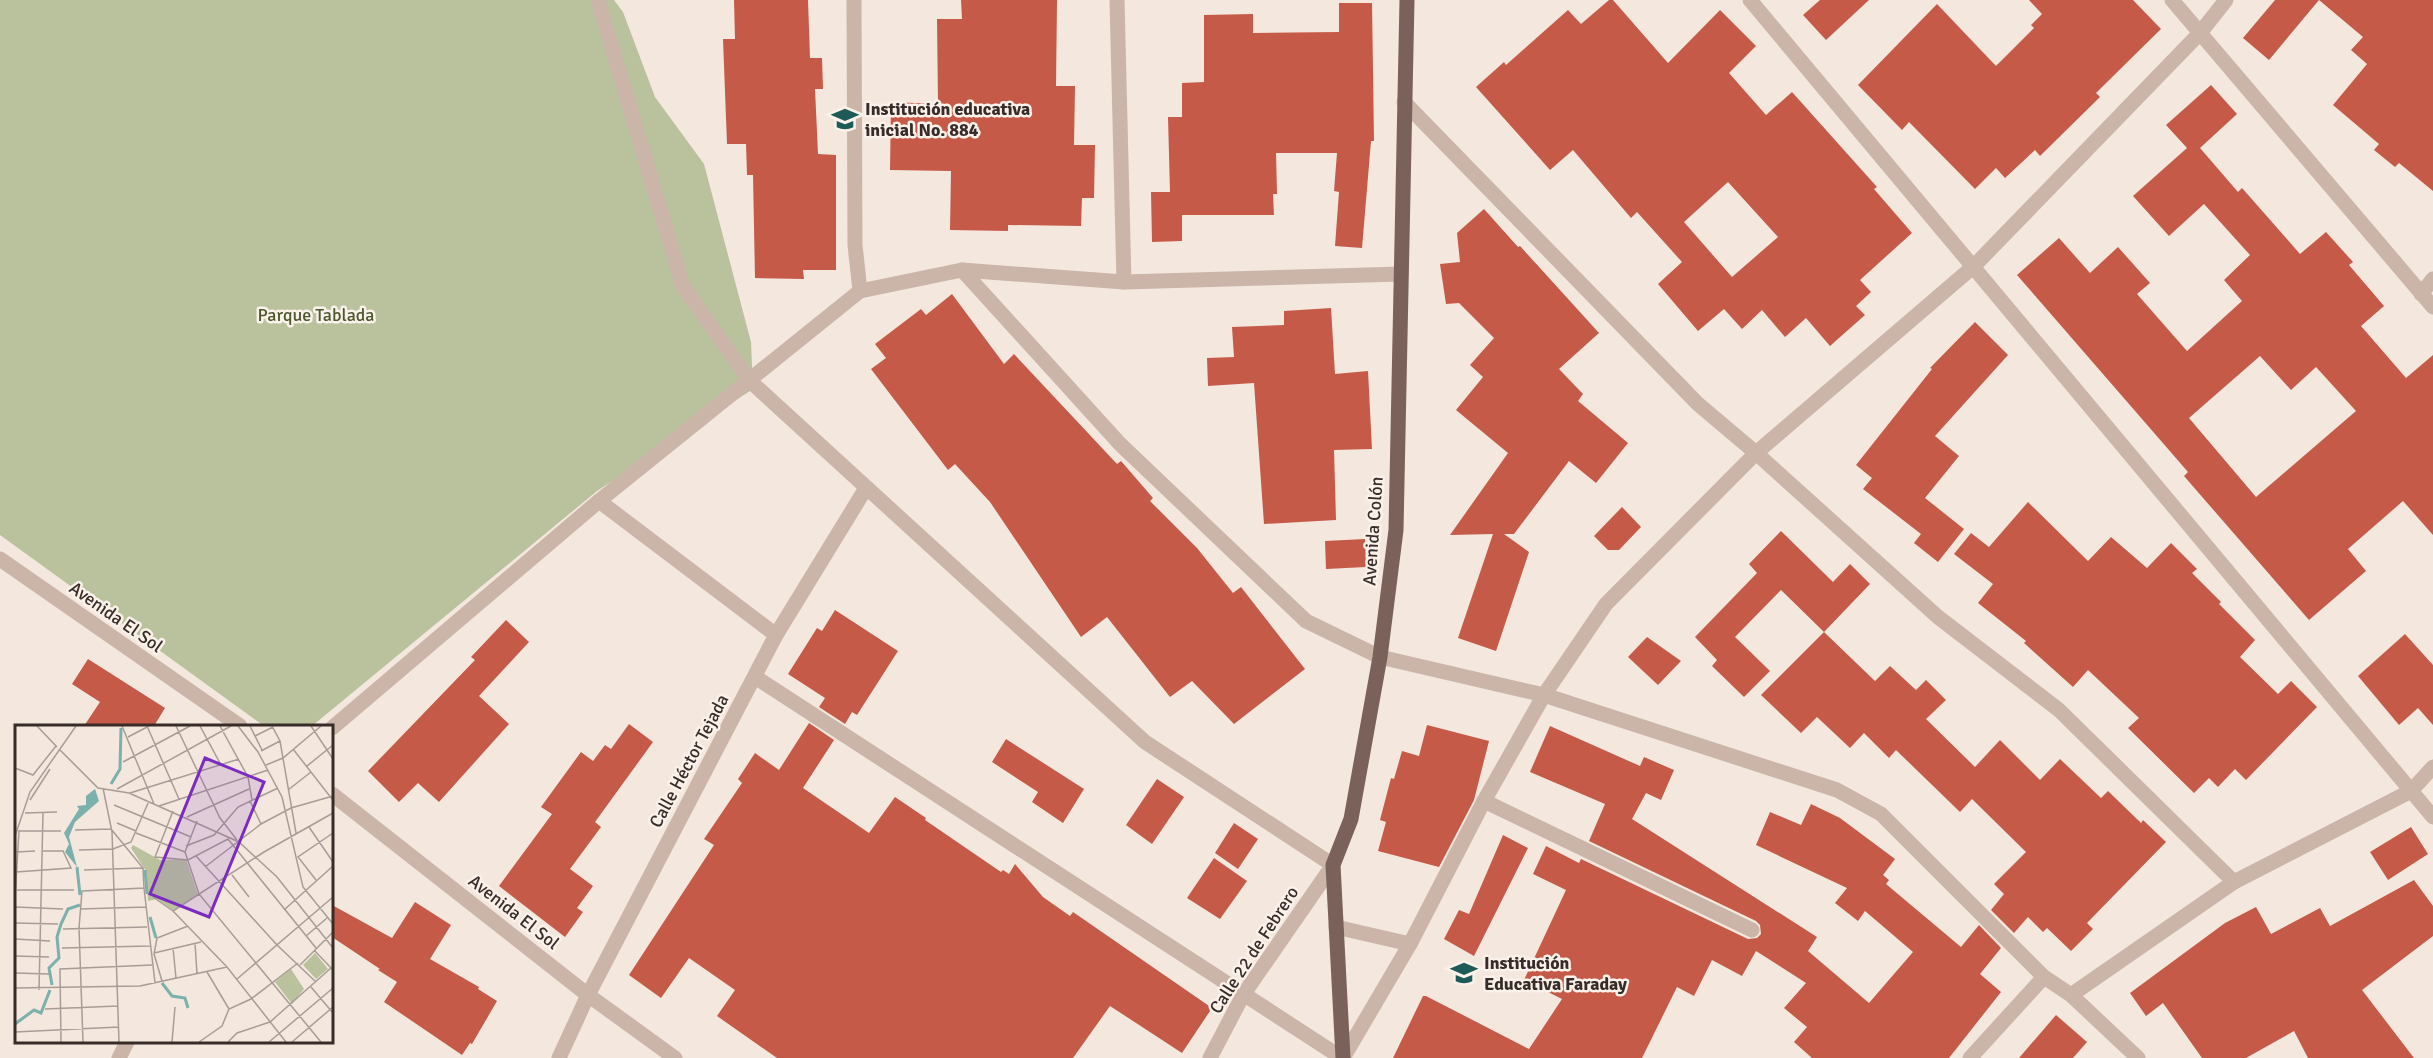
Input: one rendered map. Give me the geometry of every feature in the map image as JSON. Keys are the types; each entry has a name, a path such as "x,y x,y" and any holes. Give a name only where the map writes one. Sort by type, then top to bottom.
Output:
{"main road":[{"name":"Avenida Colón","path":"1342,1058 1333,865 1351,819 1380,657 1395,530 1407,0"}],"street":[{"path":"598,0 683,286 750,381 1146,742 1333,865"},
{"path":"854,0 855,245 860,291"},
{"path":"1117,0 1124,282"},
{"path":"1750,0 2433,817"},
{"path":"2172,0 2433,307"},
{"path":"755,677 1342,1058 1410,944 1484,801 1544,695 1606,604 1756,453 1974,266 2200,33 2226,0"},
{"path":"1404,102 1698,404 1756,453 1938,617 2059,710 2234,882"},
{"path":"962,270 1120,444 1306,621 1380,657 1544,695 1837,790 1881,814 2044,977 2071,995 2138,1058"},
{"path":"333,727 599,501 860,291 962,270 1124,282 1401,274"},
{"path":"2421,294 2433,279"},
{"name":"Calle Héctor Tejada","path":"559,1058 588,995 776,634 866,488"},
{"path":"599,501 776,634"},
{"name":"Avenida El Sol","path":"0,559 239,725"},
{"path":"2071,995 2234,882 2411,791 2433,766"},
{"name":"Avenida El Sol","path":"333,795 588,995 675,1058"},
{"path":"1484,801 1752,930"},
{"name":"Calle 22 de Febrero","path":"1210,1058 1243,995 1333,865"},
{"path":"1336,927 1410,944"},
{"path":"1970,1058 2044,977"},
{"path":"118,1058 126,1043"}],"green space":[{"name":"Parque Tablada","path":"0,0 614,0 623,12 655,97 704,164 751,342 753,389 597,491 313,725 263,725 0,535"}],"building":[{"path":"734,0 808,0 810,58 822,58 823,89 815,89 818,154 836,155 836,270 803,270 804,279 755,278 753,175 747,175 746,144 727,144 723,39 735,39"},
{"path":"961,0 1057,0 1056,86 1075,86 1074,145 1095,145 1094,198 1082,198 1081,226 1008,225 1008,231 950,230 951,171 890,170 891,102 938,104 937,19 962,19"},
{"path":"1609,0 1613,0 1668,63 1720,10 1756,46 1729,73 1766,115 1792,92 1877,187 1874,189 1912,233 1860,280 1871,292 1856,306 1865,315 1830,346 1806,318 1785,337 1762,310 1742,329 1724,309 1698,331 1658,284 1682,262 1637,212 1631,218 1573,150 1550,170 1476,87 1504,62 1506,65 1568,10 1581,24","holes":["1728,182 1778,237 1732,277 1684,222"]},
{"path":"1820,0 1869,0 1826,40 1803,15"},
{"path":"2029,0 2133,0 2161,29 2096,93 2100,97 2040,156 2035,150 2005,178 1996,168 1975,189 1909,122 1902,130 1858,85 1937,4 1996,66 2034,28 2031,25 2042,14"},
{"path":"2275,0 2319,0 2269,60 2243,38"},
{"path":"2319,0 2433,0 2433,191 2399,163 2395,167 2374,150 2379,144 2333,105 2367,64 2351,50 2363,37"},
{"path":"1339,3 1372,3 1374,141 1371,141 1362,248 1335,246 1339,192 1334,191 1337,153 1276,153 1277,194 1273,194 1274,215 1182,215 1182,241 1152,242 1151,192 1170,192 1168,117 1182,117 1182,83 1204,82 1204,15 1253,14 1253,33 1339,32"},
{"path":"2211,85 2237,114 2200,148 2238,192 2242,188 2300,254 2326,232 2353,262 2349,265 2384,306 2361,326 2406,378 2433,355 2433,535 2403,501 2348,549 2366,571 2309,620 2184,476 2188,472 2017,275 2059,238 2090,273 2118,247 2150,283 2137,294 2187,351 2242,301 2224,280 2250,255 2204,204 2169,236 2133,196 2187,148 2166,125","holes":["2260,356 2291,390 2316,367 2356,411 2256,497 2189,418"]},
{"path":"1484,209 1599,333 1559,369 1583,394 1578,401 1628,443 1596,483 1569,461 1514,534 1504,534 1529,552 1496,651 1458,638 1493,534 1450,535 1508,453 1456,410 1483,377 1470,365 1494,338 1459,303 1446,304 1440,264 1460,262 1457,233"},
{"path":"952,294 1004,364 1014,354 1117,464 1121,461 1153,498 1150,501 1197,548 1233,593 1241,587 1305,669 1234,724 1192,681 1170,697 1107,617 1081,637 990,502 955,464 948,470 871,369 886,358 875,344 921,309 926,315"},
{"path":"1331,308 1335,374 1368,371 1372,449 1334,450 1336,520 1264,524 1254,383 1208,386 1207,358 1234,357 1232,327 1284,325 1284,311"},
{"path":"1975,322 2008,355 1935,436 1959,456 1925,498 1964,529 1938,562 1914,543 1921,534 1863,489 1872,478 1856,465 1932,369 1930,368"},
{"path":"2028,502 2088,561 2111,537 2147,568 2171,543 2197,569 2192,573 2255,640 2240,657 2278,694 2291,681 2317,707 2246,780 2235,769 2218,787 2209,778 2194,793 2128,728 2139,718 2088,670 2073,687 2024,643 2026,641 1978,603 1993,584 1954,554 1971,533 1989,547"},
{"path":"1622,507 1641,527 1619,550 1608,550 1594,536"},
{"path":"1781,531 1833,582 1850,564 1870,584 1824,632 1781,590 1735,637 1770,671 1744,697 1712,666 1717,660 1695,637 1757,573 1749,564"},
{"path":"1365,539 1366,567 1326,569 1325,541"},
{"path":"835,610 898,651 857,715 852,712 845,724 819,707 825,698 788,674 817,628 822,631"},
{"path":"506,620 529,642 479,696 509,724 439,802 418,783 399,802 368,771 475,660 471,657"},
{"path":"1824,632 1875,681 1890,666 1916,690 1926,680 1946,700 1926,719 1975,767 2000,740 2040,780 2060,759 2101,798 2108,791 2141,823 2143,820 2166,842 2087,923 2093,929 2071,951 2047,928 2043,932 2028,917 2014,933 1991,910 2004,894 1994,884 2026,852 1972,799 1960,812 1896,750 1889,758 1864,733 1850,748 1817,717 1801,733 1761,695"},
{"path":"2405,634 2433,665 2433,725 2418,708 2399,725 2358,676"},
{"path":"1647,637 1681,661 1658,685 1628,657"},
{"path":"88,659 165,708 155,725 85,725 100,702 72,684"},
{"path":"809,723 834,740 803,788 869,833 895,797 1001,872 1003,870 1009,874 1015,864 1043,897 1070,916 1073,912 1212,1008 1182,1053 1110,1006 1073,1058 777,1058 717,1016 735,990 689,958 661,998 629,975 714,845 704,839 742,783 738,779 755,753 779,770"},
{"path":"629,724 653,742 595,822 601,827 570,869 593,886 577,908 583,912 565,937 499,886 552,814 541,807 581,752 593,761 605,745 611,749"},
{"path":"1427,725 1489,741 1474,800 1439,867 1378,851 1386,822 1380,820 1391,778 1394,779 1402,751 1419,756"},
{"path":"1550,726 1640,766 1644,757 1674,770 1661,800 1646,793 1632,819 1817,937 1808,951 1869,1003 1913,952 1865,911 1858,921 1835,903 1847,888 1756,845 1770,812 1801,825 1811,804 1840,818 1895,859 1883,875 1889,880 1886,884 1961,947 1979,925 2001,948 1980,974 2001,992 1949,1058 1812,1058 1794,1042 1807,1027 1784,1008 1806,983 1756,951 1742,976 1712,960 1694,996 1677,987 1642,1058 1393,1058 1423,996 1529,1049 1562,999 1524,980 1566,890 1533,874 1546,846 1579,863 1581,859 1748,939 1757,938 1761,934 1760,925 1756,921 1589,841 1605,804 1530,772"},
{"path":"1006,739 1084,789 1063,823 1032,802 1038,792 992,762"},
{"path":"1157,779 1184,797 1152,844 1126,825"},
{"path":"1234,823 1258,839 1238,869 1215,853"},
{"path":"2411,827 2428,854 2388,880 2370,852"},
{"path":"1503,835 1528,848 1474,956 1444,939 1459,910 1469,914"},
{"path":"1214,858 1247,881 1220,919 1187,898"},
{"path":"2414,880 2433,906 2433,936 2362,990 2414,1058 2308,1058 2294,1031 2246,1058 2202,1058 2163,1003 2146,1016 2130,993 2225,923 2256,907 2271,934 2320,908 2330,926"},
{"path":"415,902 451,925 430,959 479,987 478,989 497,1001 472,1044 470,1043 462,1055 384,1002 397,982 333,938 333,906 392,938"},
{"path":"2056,1015 2087,1042 2073,1058 2019,1058"}],"place":[{"name":"Institución educativa inicial No. 884","path":"845,119"},
{"name":"Institución Educativa Faraday","path":"1464,973"}]}
